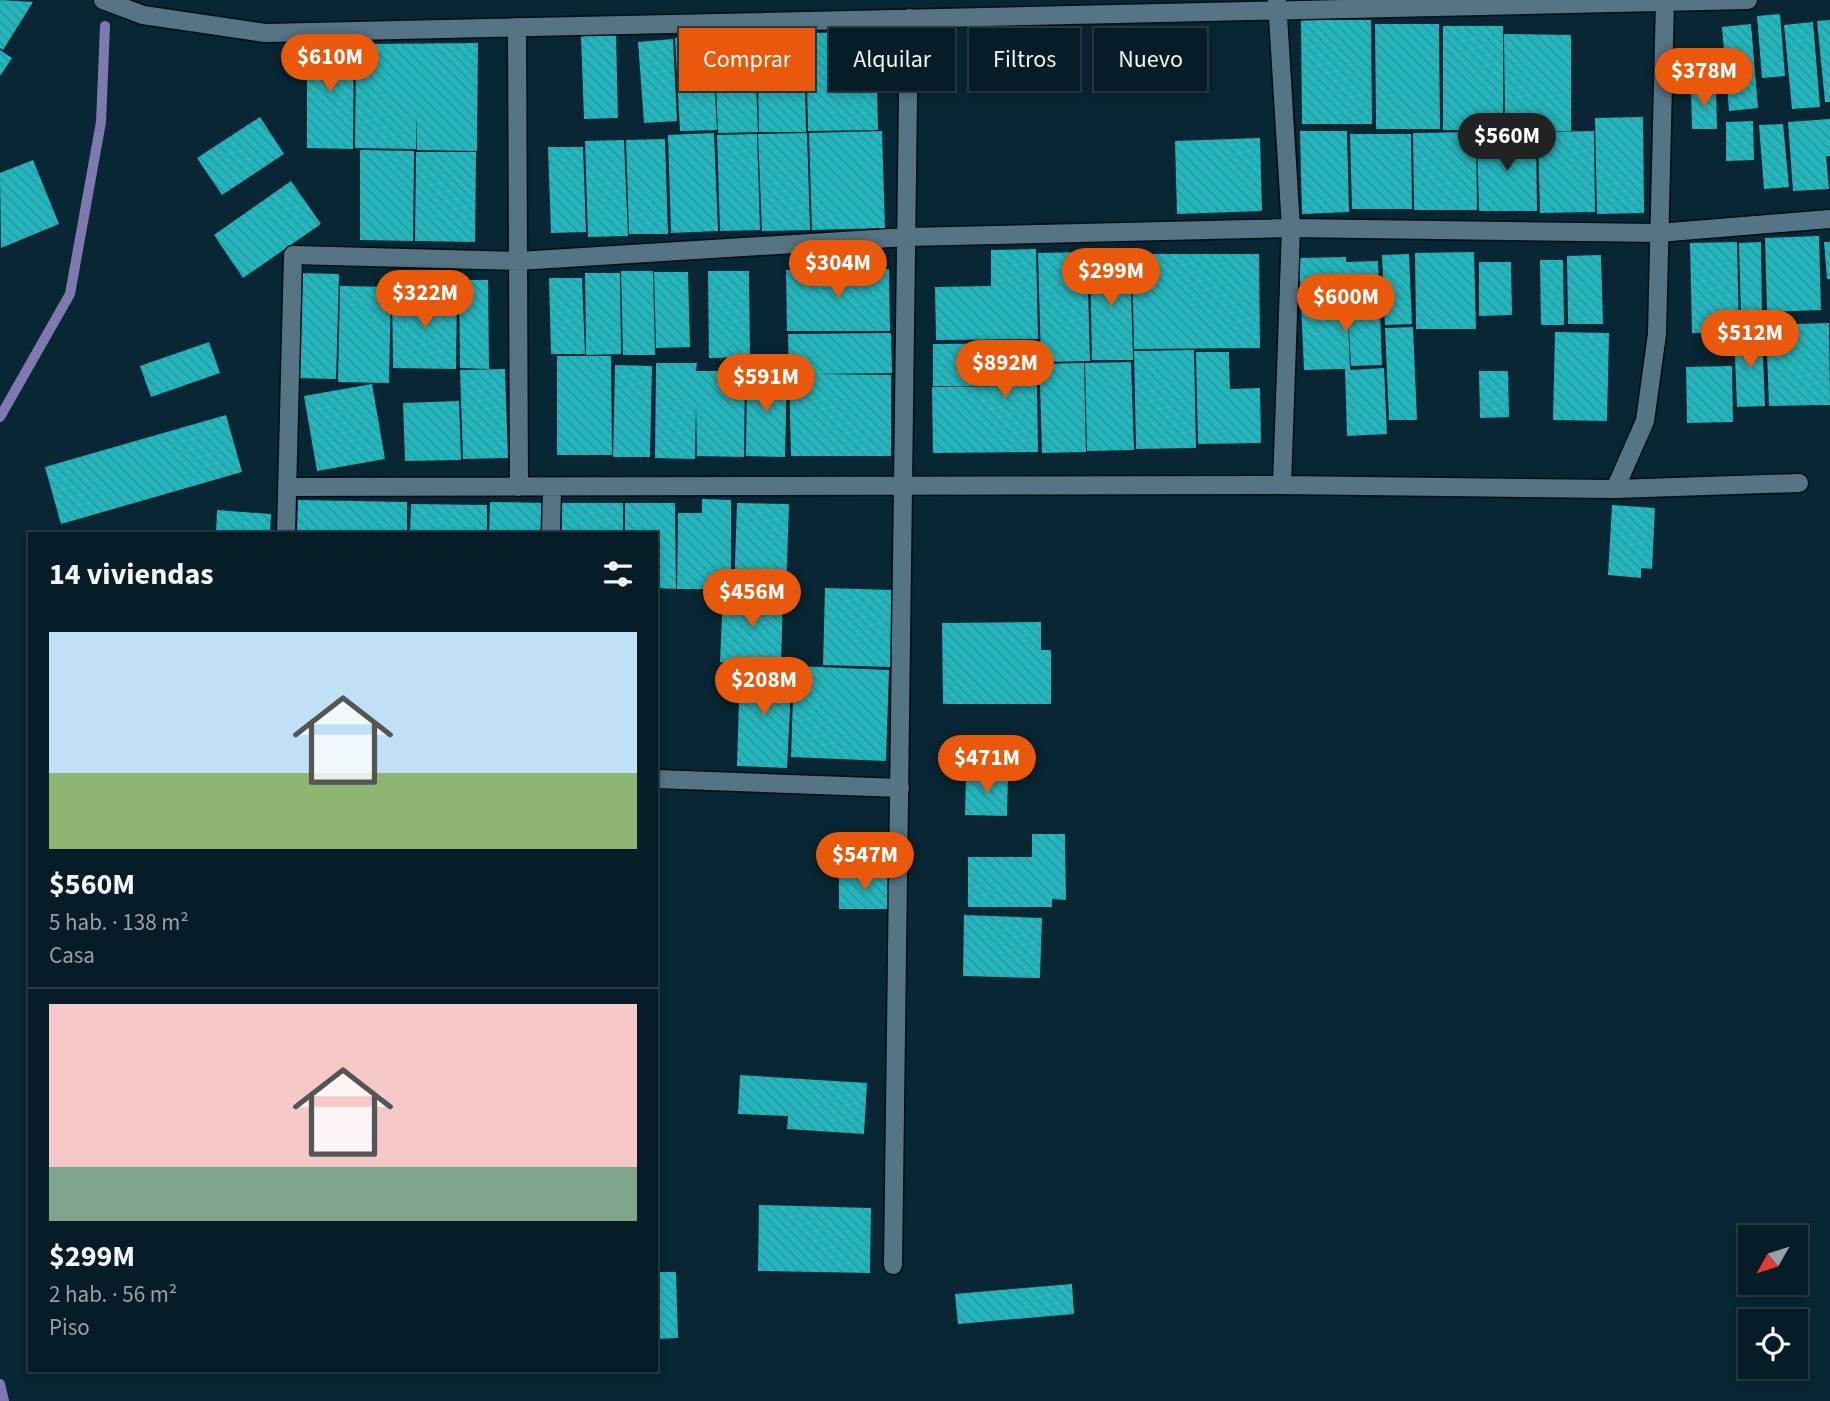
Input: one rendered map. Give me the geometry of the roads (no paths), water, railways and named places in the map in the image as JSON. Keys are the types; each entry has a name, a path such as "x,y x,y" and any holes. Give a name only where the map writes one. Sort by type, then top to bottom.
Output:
{"street":[{"path":"103,0 143,15 265,33 909,18 1278,5 1748,0"},
{"path":"1615,489 1645,421 1657,334 1665,1"},
{"path":"1278,5 1291,228 1282,485"},
{"path":"893,1265 909,18"},
{"path":"517,27 519,487"},
{"path":"286,532 293,255 518,261 906,237 1291,228 1658,233 1830,219"},
{"path":"287,487 1282,485 1615,489 1800,483"},
{"path":"551,532 552,487"},
{"path":"658,779 900,788"}],"waterway":[{"path":"0,417 70,294 101,122 105,26"},
{"path":"0,1384 4,1401"}]}
